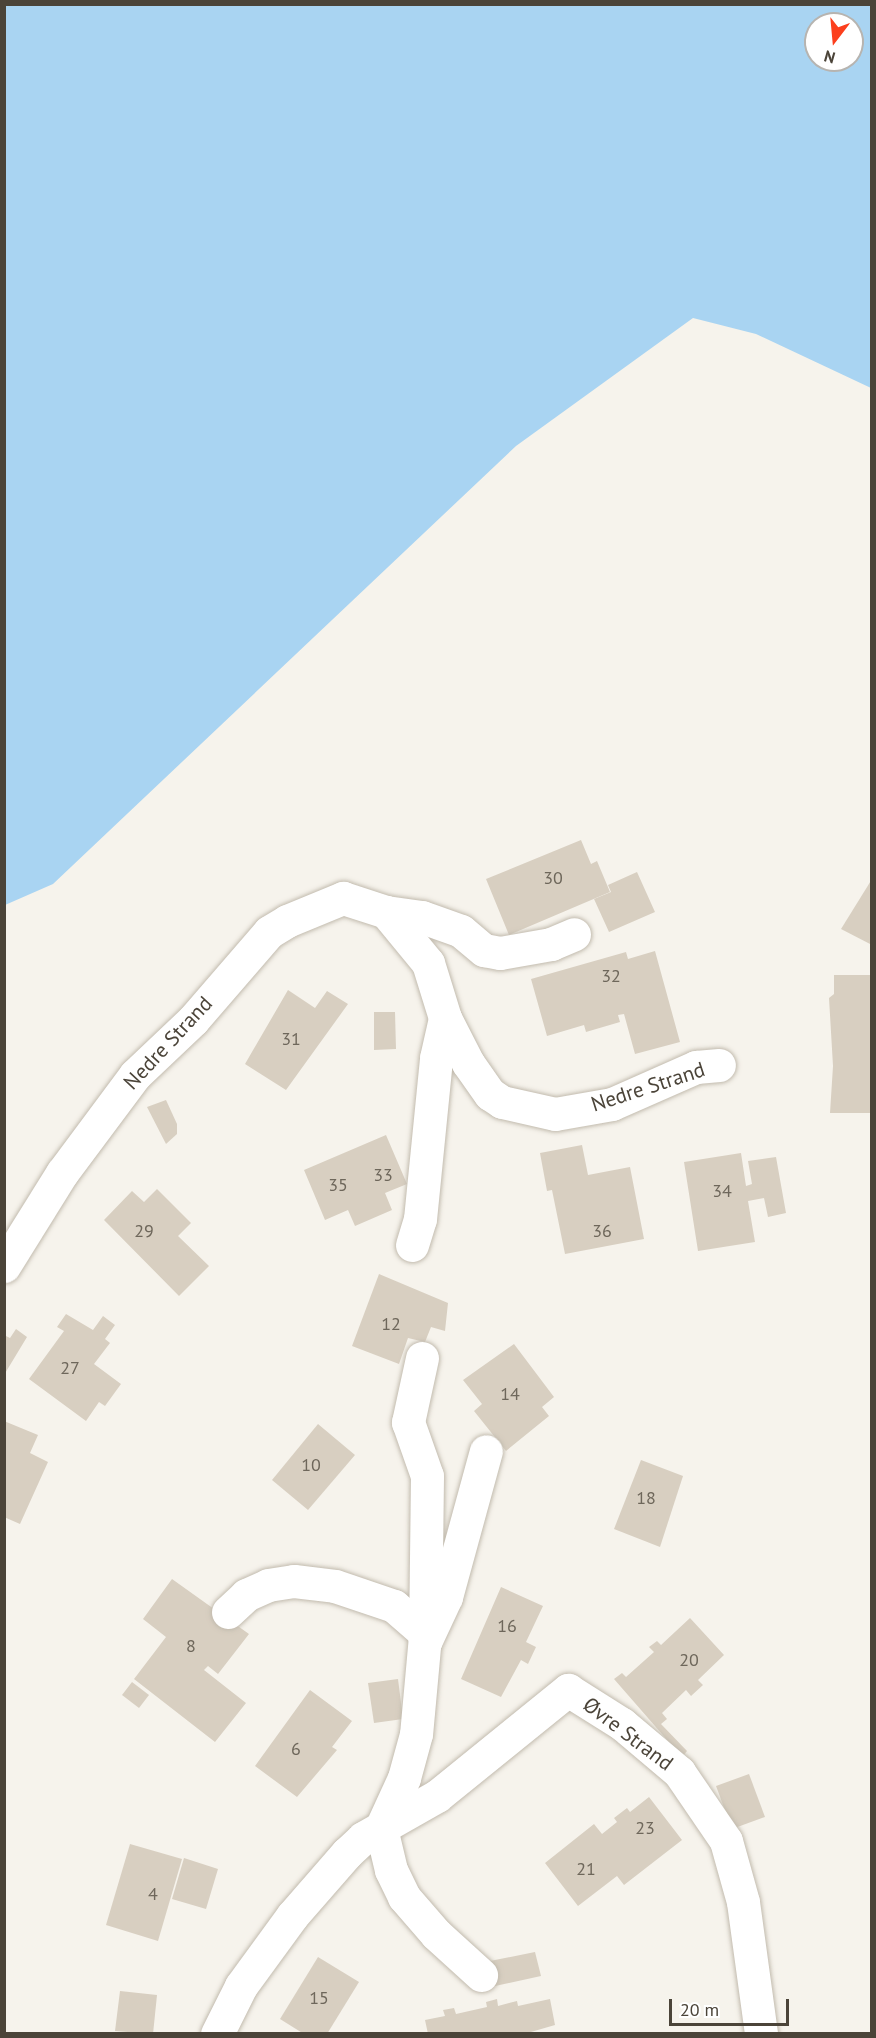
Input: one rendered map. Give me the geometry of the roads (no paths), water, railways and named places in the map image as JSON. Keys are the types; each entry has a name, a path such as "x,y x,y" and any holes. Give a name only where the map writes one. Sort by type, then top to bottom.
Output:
{"street":[{"name":"Nedre Strand","path":"4,1266 62,1173 135,1075 193,1020 269,933 343,898 386,912 422,917 460,931 484,950 500,953 551,944 574,934"},
{"name":"Nedre Strand","path":"386,912 428,963 445,1018 468,1063 490,1094 527,1110 555,1114 612,1104 696,1068 719,1065"},
{"name":"Nedre Strand","path":"412,1245 420,1218 436,1058 445,1018"},
{"name":"Øvre Strand","path":"381,1827 404,1778 416,1734 425,1642 427,1476 410,1436 408,1422 422,1358"},
{"name":"Øvre Strand","path":"425,1642 446,1597 486,1451"},
{"path":"228,1612 246,1595 268,1585 294,1581 335,1586 394,1606 424,1632 425,1642"},
{"name":"Øvre Strand","path":"217,2034 241,1986 292,1916 347,1853 381,1827 438,1796 568,1690 622,1724 679,1772 726,1841 743,1902 761,2034"},
{"path":"381,1827 391,1870 404,1897 436,1934 481,1975"}],"water":[{"path":"5,4 871,5 871,388 756,334 693,318 516,446 53,884 5,905"}]}
